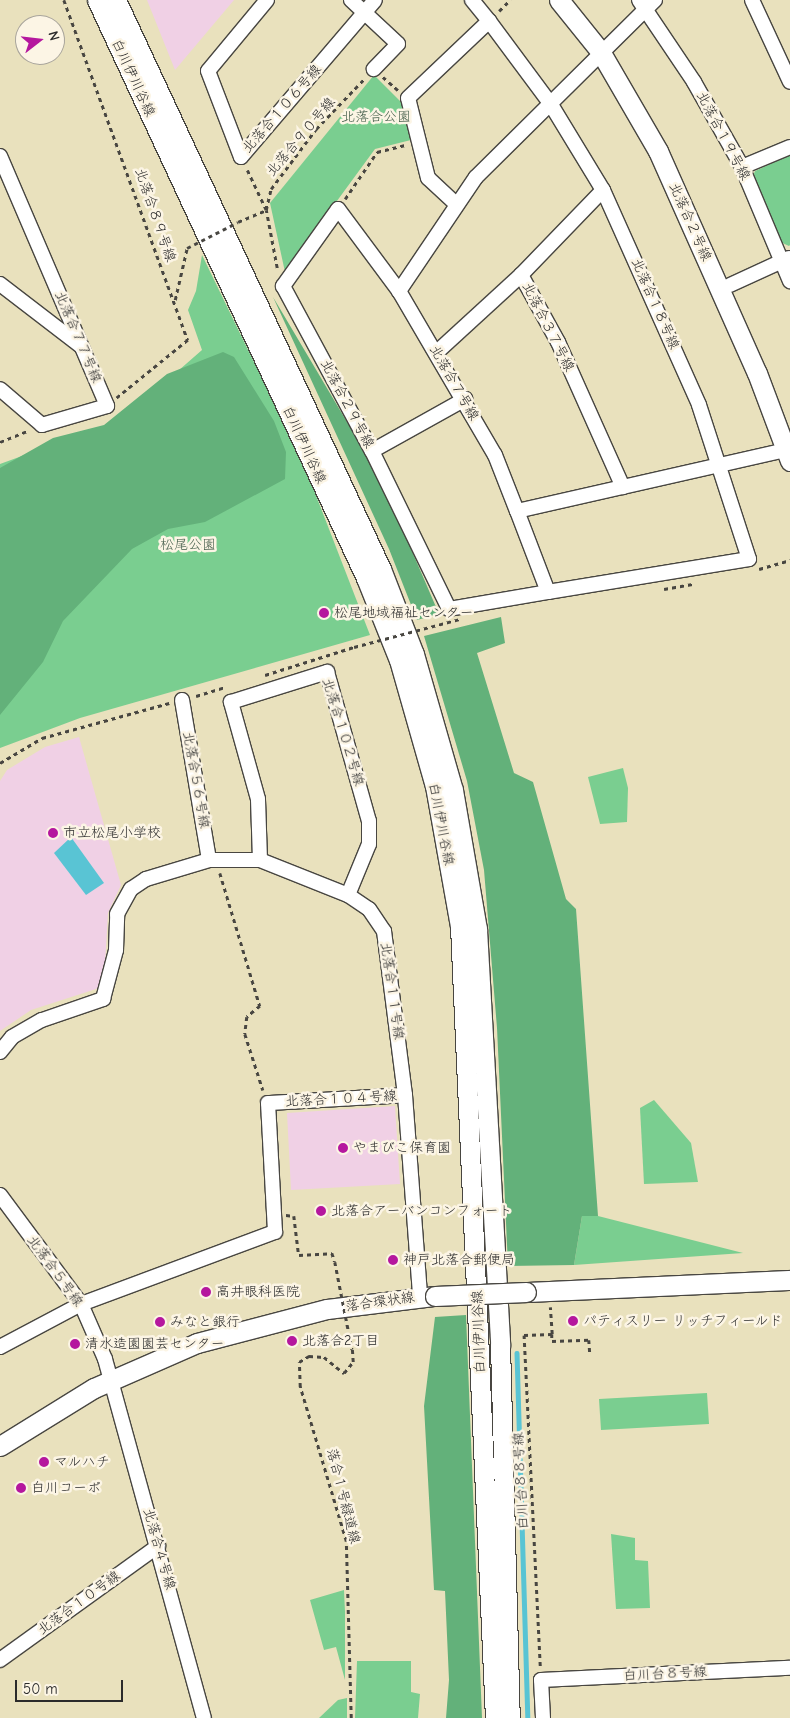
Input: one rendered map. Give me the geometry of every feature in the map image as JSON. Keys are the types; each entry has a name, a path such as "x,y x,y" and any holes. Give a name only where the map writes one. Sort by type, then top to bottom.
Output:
{"street":[{"name":"白川伊川谷線","path":"97,0 366,578 399,660 435,786 460,926 495,1718"},
{"name":"白川伊川谷線","path":"116,0 381,569 414,654 453,790 478,939 500,1344 510,1718"},
{"name":"北落合１０６号線","path":"267,0 208,70 241,157 375,0"},
{"path":"351,0 398,44 374,69"},
{"name":"北落合１８号線","path":"472,0 550,103 603,190 722,464 749,559 548,592"},
{"name":"北落合２号線","path":"559,0 600,51 658,151 789,453"},
{"path":"752,0 790,82"},
{"path":"283,286 338,209 399,291 456,204 647,3"},
{"name":"北落合１９号線","path":"647,3 742,168 786,259 790,281"},
{"path":"456,204 428,178 408,98 489,21"},
{"path":"742,168 790,147"},
{"name":"北落合７７号線","path":"0,156 107,406"},
{"name":"北落合３７号線","path":"603,190 521,275 558,342 623,487"},
{"path":"730,285 786,259"},
{"path":"437,352 521,275"},
{"path":"0,284 82,347"},
{"name":"北落合２９号線","path":"283,286 372,451 449,609 548,592"},
{"name":"北落合７号線","path":"399,291 465,399 495,455 517,511"},
{"path":"0,389 42,425 107,406"},
{"path":"372,451 465,399"},
{"path":"548,592 517,511 722,464 789,453"},
{"name":"北落合１０２号線","path":"260,860 258,799 232,702 327,672 369,821 370,844 348,895"},
{"name":"北落合５６号線","path":"182,700 209,860"},
{"name":"北落合１１号線","path":"0,1052 12,1037 42,1020 103,999 116,950 117,914 131,889 146,879 209,860 260,860 348,895 369,909 384,931 405,1095 427,1296"},
{"name":"北落合１０４号線","path":"81,1304 275,1232 268,1103 405,1095"},
{"name":"北落合５号線","path":"0,1195 5,1214 81,1304 112,1380"},
{"name":"落合環状線","path":"0,1446 112,1380 197,1343 258,1325 427,1296 790,1280"},
{"path":"0,1347 81,1304"},
{"name":"北落合４号線","path":"112,1380 204,1718"},
{"name":"北落合１０号線","path":"0,1660 158,1546"},
{"name":"白川台８号線","path":"541,1680 790,1668"},
{"path":"541,1680 543,1718"}],"path":[{"name":"北落合８９号線","path":"64,0 188,340 107,406"},
{"path":"374,69 408,98"},
{"name":"北落合９０号線","path":"283,286 266,210 271,189 316,129 374,69"},
{"path":"338,209 377,152 420,142"},
{"path":"175,302 187,248 266,210 241,157"},
{"path":"0,442 42,425"},
{"path":"750,572 790,560"},
{"path":"354,647 460,619"},
{"path":"209,860 219,872 260,1006 247,1016 245,1034 268,1103"},
{"name":"落合１号緑道線","path":"275,1214 294,1216 299,1255 332,1253 352,1349 352,1362 344,1373 324,1357 309,1356 299,1362 300,1387 346,1541 351,1718"},
{"path":"550,1306 552,1341 589,1340 590,1354"},
{"name":"白川台８８号線","path":"541,1680 524,1335 552,1334"}],"shaded area":[{"path":"147,0 234,0 175,70"},
{"name":"市立松尾小学校","path":"79,737 121,885 108,913 104,982 96,989 31,1010 0,1031 0,781 7,770 45,747"},
{"name":"やまびこ保育園","path":"395,1106 400,1184 291,1190 287,1113"}],"green space":[{"name":"北落合公園","path":"374,75 404,105 415,139 375,149 285,272 270,203"},
{"path":"790,155 789,246 778,241 752,179 755,171"},
{"name":"松尾公園","path":"202,255 305,467 370,635 80,718 0,748 0,464 63,441 107,433 202,350 188,310 196,291"},
{"path":"273,297 382,481 439,614 417,620 389,549"},
{"path":"223,352 234,357 274,421 286,452 285,479 205,522 168,529 132,549 63,621 43,662 0,715 0,468 53,438 104,425 167,374"},
{"path":"501,617 505,643 477,653 514,773 533,782 566,899 576,909 598,1216 582,1216 574,1265 508,1266 497,1028 484,870 467,781 424,636"},
{"path":"623,768 628,788 627,822 600,824 588,777"},
{"path":"654,1100 691,1143 698,1182 644,1184 640,1108"},
{"path":"582,1216 598,1216 743,1253 574,1265"},
{"path":"466,1315 482,1718 446,1718 449,1680 445,1591 434,1590 424,1406 435,1317"},
{"path":"707,1393 709,1424 601,1430 599,1399"},
{"path":"611,1534 635,1538 635,1560 648,1561 650,1608 616,1609"},
{"path":"344,1590 345,1680 336,1647 324,1650 310,1600"},
{"path":"357,1661 411,1661 411,1692 420,1694 418,1718 355,1718"},
{"path":"347,1698 347,1718 319,1718 338,1700"}],"water":[{"path":"71,837 104,883 86,895 54,853"}],"waterway":[{"path":"517,1353 528,1718"}],"place":[{"name":"松尾地域福祉センター","path":"324,613"},
{"name":"市立松尾小学校","path":"53,833"},
{"name":"やまびこ保育園","path":"343,1148"},
{"name":"北落合アーバンコンフォート","path":"321,1211"},
{"name":"神戸北落合郵便局","path":"393,1260"},
{"name":"高井眼科医院","path":"206,1292"},
{"name":"パティスリー リッチフィールド","path":"573,1321"},
{"name":"みなと銀行","path":"160,1322"},
{"name":"北落合2丁目","path":"292,1341"},
{"name":"清水造園園芸センター","path":"75,1344"},
{"name":"マルハチ","path":"44,1462"},
{"name":"白川コーポ","path":"21,1488"}]}
